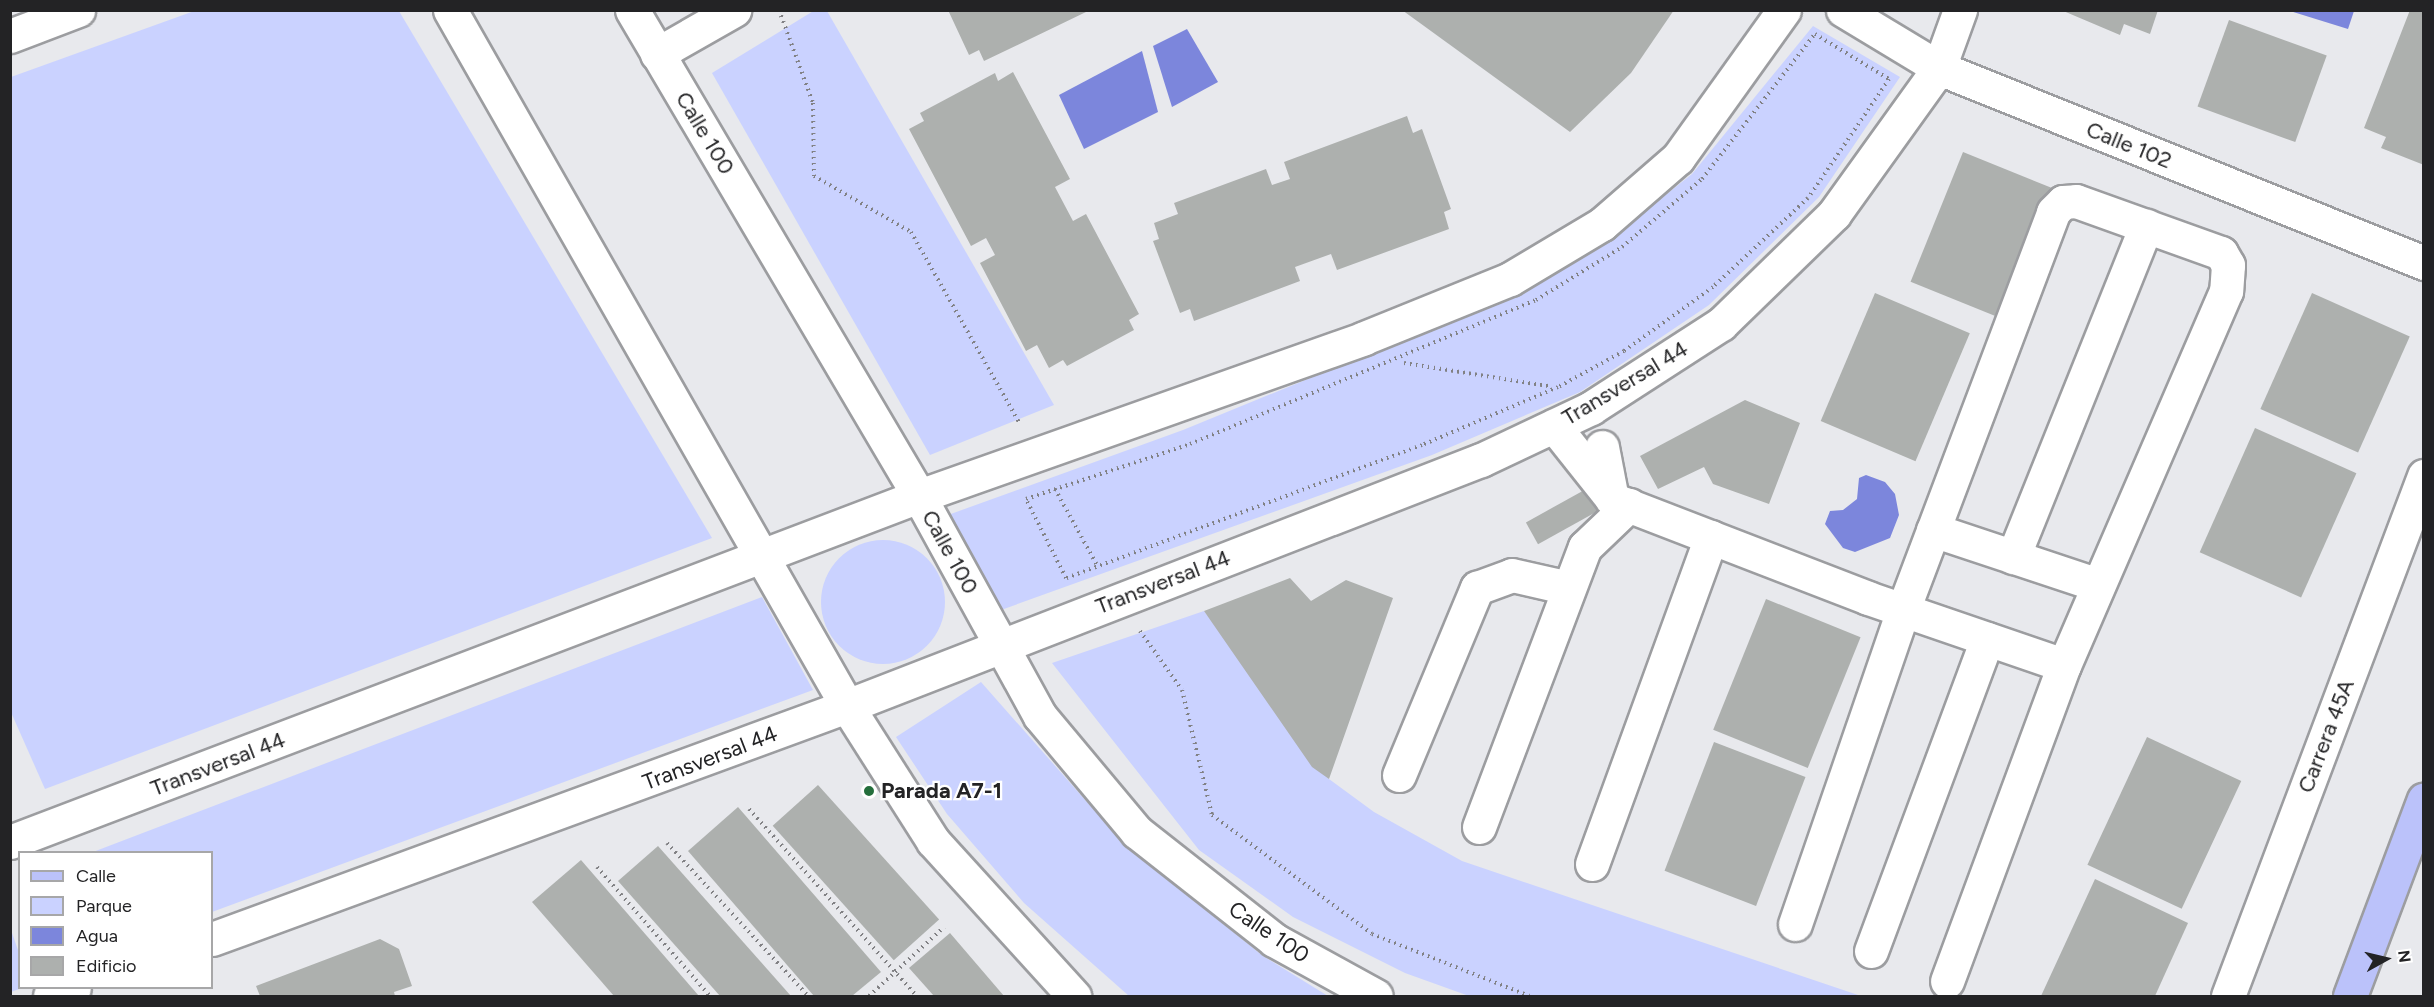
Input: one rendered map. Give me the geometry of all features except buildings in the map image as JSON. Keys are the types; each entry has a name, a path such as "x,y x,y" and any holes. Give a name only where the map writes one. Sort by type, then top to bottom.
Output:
{"main road":[{"path":"2350,996 2424,799"},
{"path":"2328,996 2345,948 2372,935"}],"street":[{"path":"10,36 78,10"},
{"path":"450,10 847,706 933,841 1074,996"},
{"name":"Calle 100","path":"632,10 920,496 1040,716 1137,832 1274,940 1376,996"},
{"path":"657,54 734,10"},
{"name":"Transversal 44","path":"14,842 763,560 920,496 1038,456 1364,338 1510,279 1602,224 1678,158 1784,10"},
{"name":"Calle 102","path":"1843,10 1939,68 2424,263"},
{"name":"Transversal 44","path":"213,939 847,706 1000,644 1481,460 1592,408 1721,324 1834,214 1939,68 1960,10"},
{"path":"1795,924 1903,610 2053,212 2063,202 2076,201 2221,253 2228,265 2226,291 2064,665 1947,981"},
{"path":"2013,557 2146,226"},
{"path":"1554,426 1620,502 1903,610 2064,665"},
{"path":"1602,447 1620,502"},
{"name":"Carrera 45A","path":"2228,996 2424,476"},
{"path":"1479,827 1585,547 1620,502"},
{"path":"1933,530 2098,585"},
{"path":"1592,864 1710,537"},
{"path":"1399,775 1477,588 1512,575 1569,588"},
{"path":"1871,951 1987,639"},
{"path":"50,996 69,989"}],"path":[{"path":"778,10 813,103 814,176 911,232 1098,566 1118,599 1182,690 1212,815 1372,934 1529,996"},
{"path":"1815,34 1889,79 1808,198 1713,287 1624,351 1558,387 1422,445 1066,578 1026,499 1190,444 1383,359 1536,300 1622,247 1702,179 1815,34"},
{"path":"1383,359 1558,387"},
{"path":"749,809 917,996"},
{"path":"667,843 808,996"},
{"path":"597,867 710,996"},
{"path":"869,996 944,927"}],"green space":[{"path":"197,10 399,11 712,538 45,789 10,710 11,77"},
{"path":"815,10 827,11 1054,405 930,455 712,73"},
{"path":"1813,26 1900,77 1819,197 1709,305 1580,392 1432,455 1001,610 948,515 1183,430 1530,288 1611,238 1692,174"},
{"path":"883,540 907,545 927,558 940,578 945,602 940,626 927,646 907,659 883,664 859,659 839,646 826,626 821,602 826,578 839,558 859,545"},
{"path":"762,597 813,690 213,912 213,851 96,851"},
{"path":"1204,611 1329,779 1374,812 1462,861 1861,996 1469,996 1405,973 1293,917 1199,850 1052,663"},
{"path":"981,682 1125,845 1263,956 1328,996 1129,996 1024,903 947,814 896,737"},
{"path":"11,930 18,950 19,989 11,992"}],"water":[{"path":"2354,10 2348,29 2290,11"},
{"path":"1187,29 1218,82 1172,107 1153,46"},
{"path":"1142,51 1158,112 1084,149 1059,95"},
{"path":"1866,475 1885,482 1895,494 1899,515 1890,538 1855,552 1843,548 1825,524 1830,511 1843,510 1857,499 1859,478"}],"place":[{"name":"Parada A7-1","path":"869,791"}]}
